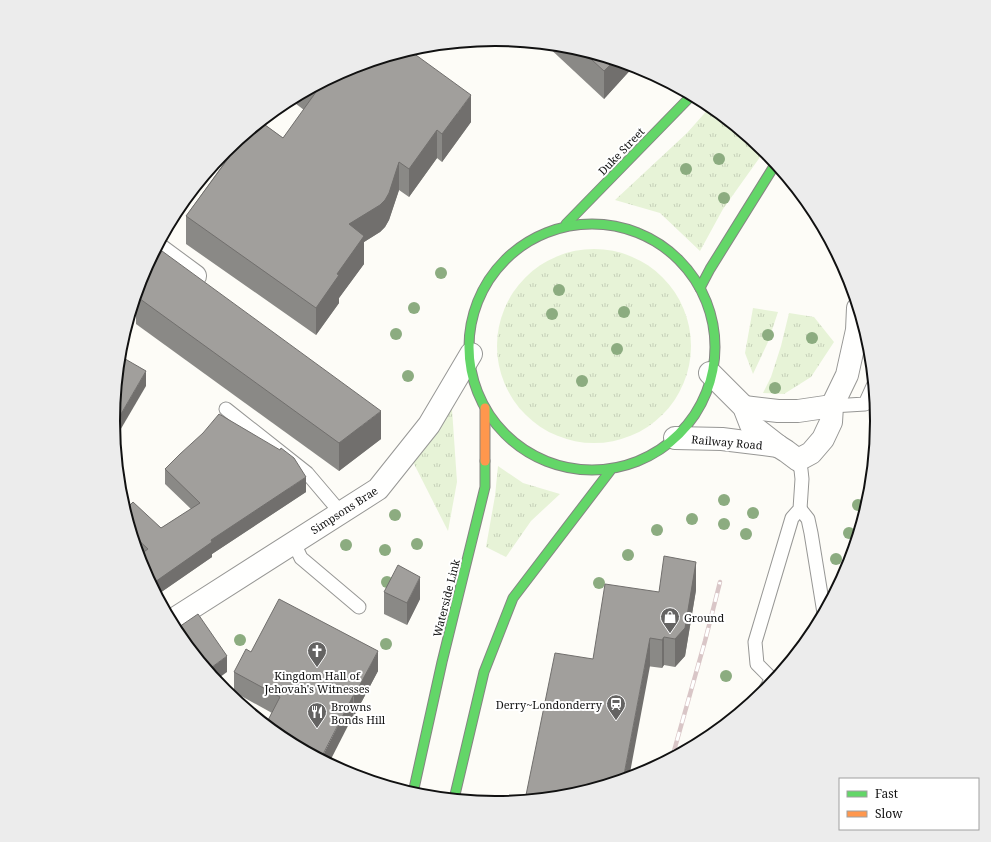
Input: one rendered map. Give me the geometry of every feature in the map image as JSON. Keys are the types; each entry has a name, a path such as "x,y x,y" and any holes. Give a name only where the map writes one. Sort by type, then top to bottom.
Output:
{"highway":[{"name":"Duke Street","path":"566,224 688,99"},
{"path":"700,288 710,269 772,169"},
{"path":"606,223 639,232 667,249 700,288 712,322 714,350 710,373 699,409 675,438 648,457 610,472 577,472 540,460 508,438 485,408 473,375 470,340 477,305 497,268 528,240 566,224 606,223"},
{"name":"Waterside Link","path":"414,787 442,662 485,487 485,408"},
{"path":"455,794 484,672 513,598 610,472"}],"street":[{"path":"161,251 210,287"},
{"path":"798,460 811,453 823,439 831,422 832,406 847,375 857,322"},
{"name":"Simpsons Brae","path":"177,617 378,490 429,426 471,354"},
{"name":"Railway Road","path":"710,373 744,408 751,425 798,460"},
{"path":"744,408 798,411 832,406"},
{"name":"Railway Road","path":"675,438 722,439 778,446"}],"lane":[{"path":"832,406 865,404 870,394"},
{"path":"226,409 307,473 341,513"},
{"path":"798,460 801,470 800,509 808,520 823,604"},
{"path":"770,676 757,664 755,642 792,518 800,509"},
{"path":"294,543 301,558 359,607"}],"green space":[{"path":"707,111 724,123 761,156 723,209 700,251 660,213 615,200 687,133"},
{"path":"584,249 604,249 622,253 640,260 663,277 675,292 684,309 691,336 691,356 684,383 675,400 663,415 648,427 631,436 604,443 584,443 566,439 548,432 532,421 519,408 508,392 501,374 497,356 497,336 501,318 508,300 519,284 532,271 548,260 566,253"},
{"path":"753,308 778,312 768,342 753,374 745,353"},
{"path":"789,313 814,317 834,342 811,377 784,394 763,393 771,377 781,346"},
{"path":"452,409 457,482 448,531 410,456"},
{"path":"498,466 523,483 560,494 531,521 506,557 486,547 495,496"}],"building":[{"path":"415,55 471,95 442,134 437,130 409,169 399,162 389,193 385,200 380,205 349,224 364,236 337,274 339,275 316,308 186,216 230,156 265,125 283,138 316,92 375,66"},
{"path":"590,58 611,64 604,71"},
{"path":"162,251 381,411 339,443 140,299"},
{"path":"126,360 146,371 120,415 121,396"},
{"path":"219,414 280,450 281,448 294,458 306,477 211,540 212,542 156,581 144,552 148,549 140,541 130,505 133,502 161,528 200,503 165,469 203,433"},
{"path":"664,556 696,562 685,628 675,639 664,637 662,640 650,638 624,773 569,789 526,794 555,653 593,659 605,584 659,592"},
{"path":"398,565 420,577 407,603 384,592"},
{"path":"279,599 378,651 323,754 308,746 268,720 280,697 234,672 246,649 251,652"},
{"path":"198,614 227,656 213,667 198,649 182,625"}],"railway":[{"path":"674,750 720,582"}],"traffic: fast":[{"path":"566,224 688,99"},
{"path":"700,288 710,269 772,169"},
{"path":"592,224 616,227 639,234 660,245 679,260 694,279 705,300 712,323 715,347 712,371 705,394 694,415 679,434 660,449 639,460 616,467 592,470 568,467 545,460 524,449 505,434 490,415 479,394 472,371 469,347 472,323 479,300 490,279 505,260 524,245 545,234 568,227 592,224"},
{"path":"414,787 442,662 485,487 485,461"},
{"path":"455,794 484,672 513,598 610,471"}],"traffic: slow":[{"path":"485,408 485,461"}],"place":[{"name":"Ground","path":"670,634"},
{"name":"Kingdom Hall of Jehovah's Witnesses","path":"317,668"},
{"name":"Derry~Londonderry","path":"616,721"},
{"name":"Browns Bonds Hill","path":"317,729"}]}
